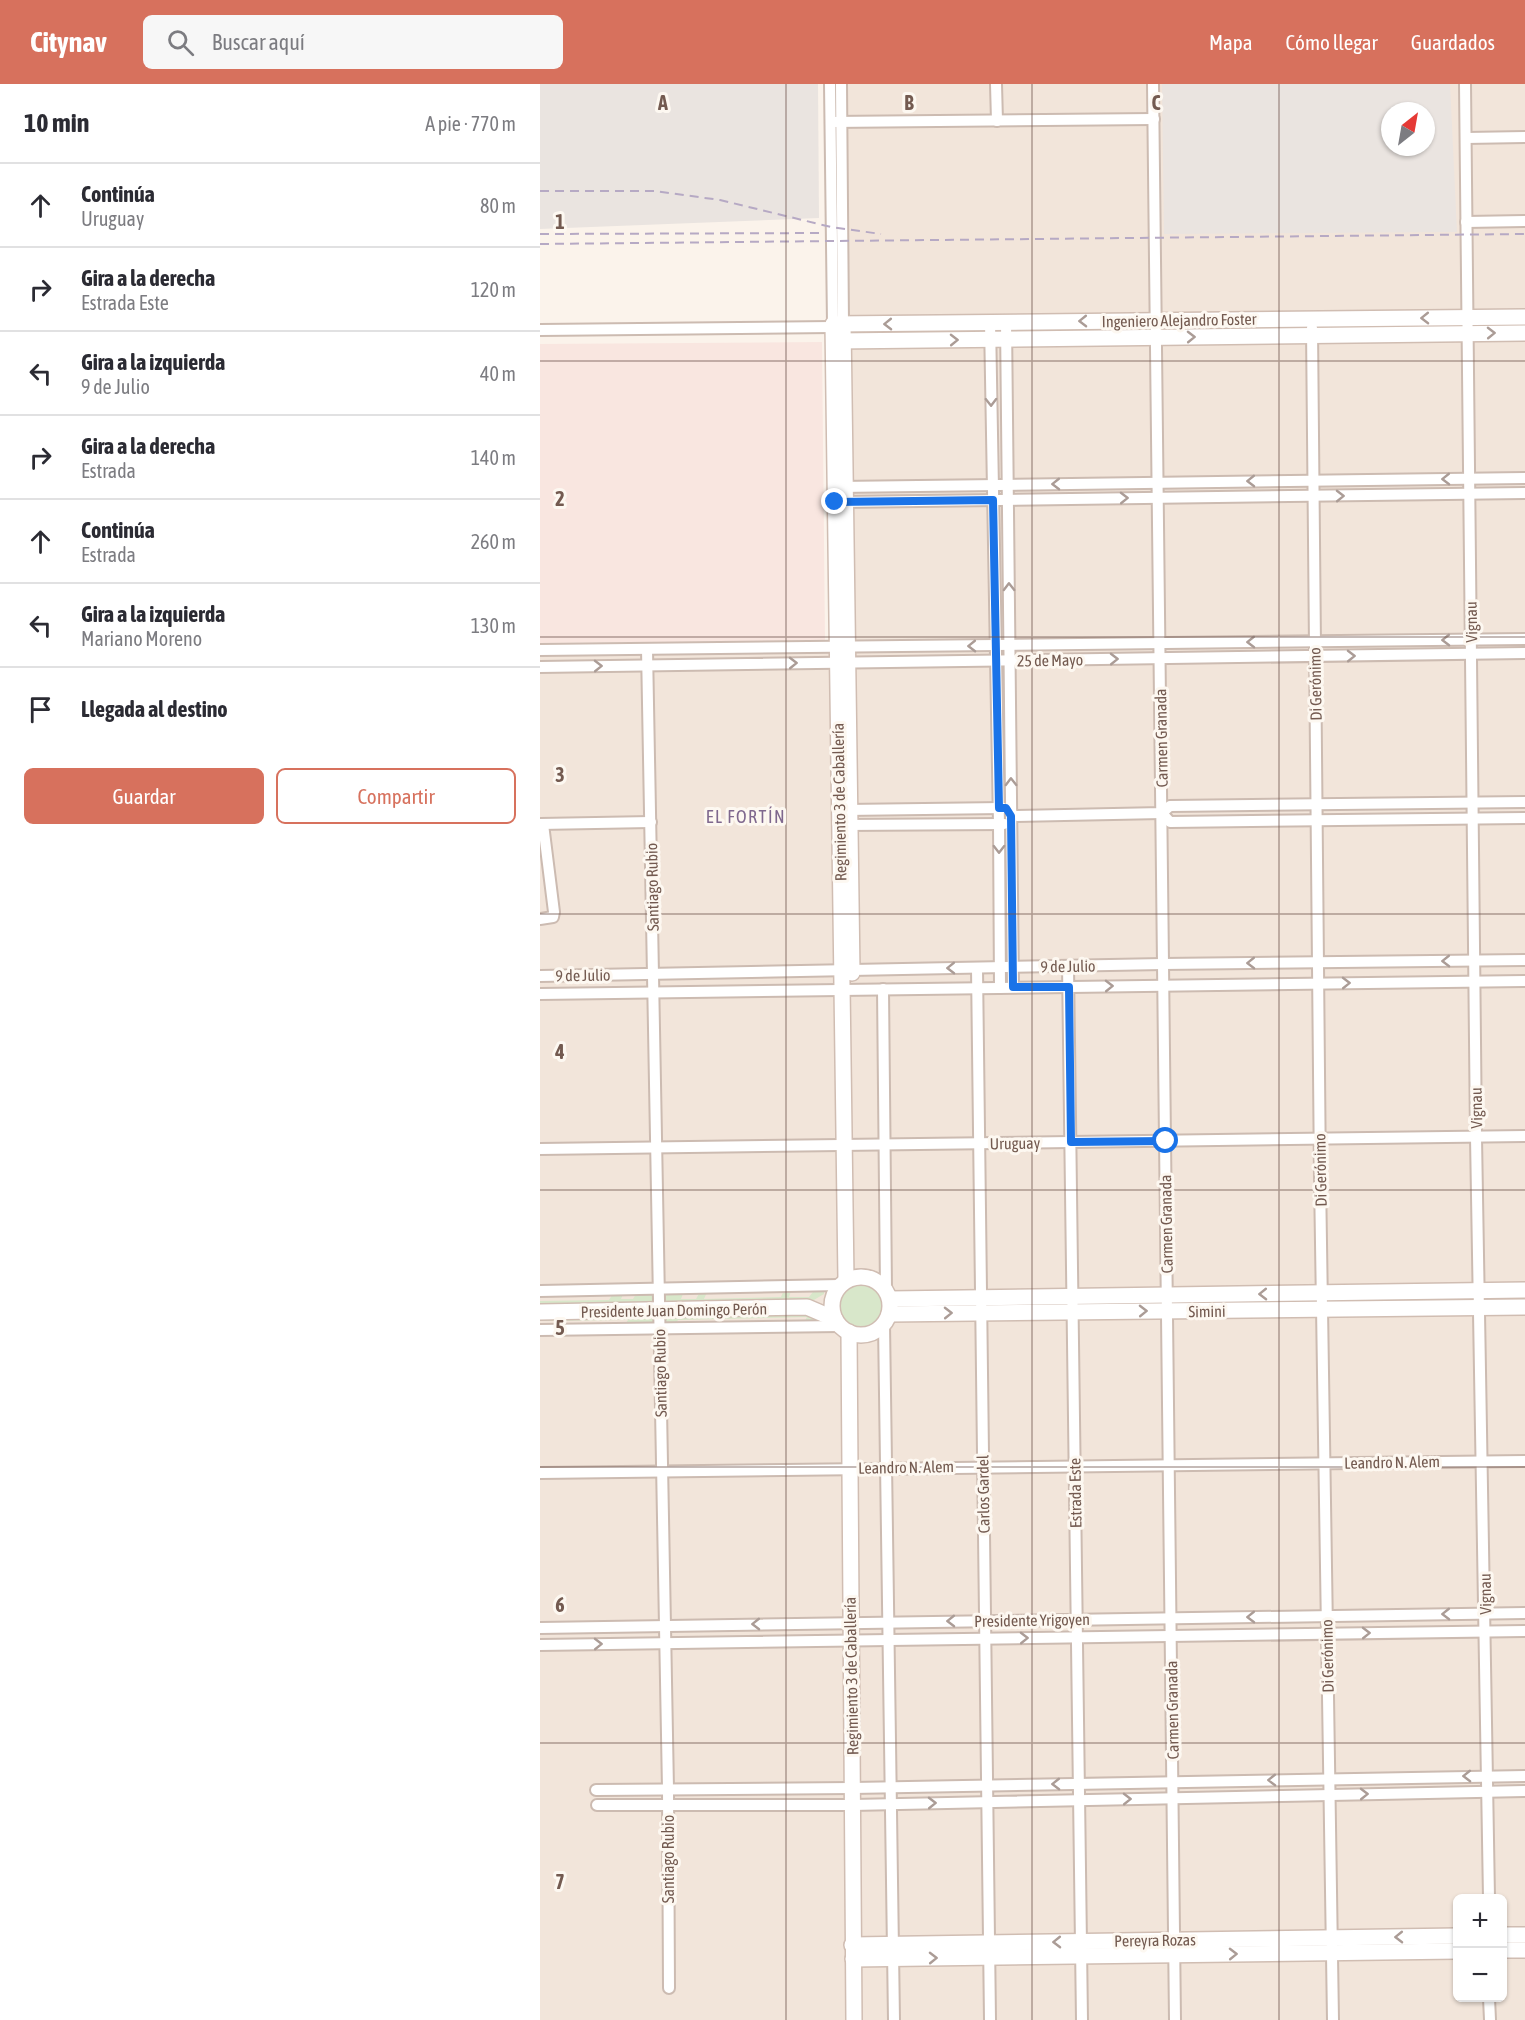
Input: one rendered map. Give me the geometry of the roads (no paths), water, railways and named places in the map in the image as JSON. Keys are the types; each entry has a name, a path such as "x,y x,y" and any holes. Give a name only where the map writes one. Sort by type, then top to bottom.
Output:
{"street":[{"path":"830,84 836,122"},
{"path":"540,330 837,331 836,122 841,84"},
{"path":"996,84 997,121"},
{"name":"Carmen Granada","path":"1153,84 1175,2020"},
{"name":"Vignau","path":"1465,84 1476,1137 1489,1894"},
{"path":"836,122 1154,119"},
{"path":"1466,138 1525,137"},
{"path":"1466,222 1525,221"},
{"name":"Ingeniero Alejandro Foster","path":"837,331 990,322 1525,317"},
{"name":"Di Gerónimo","path":"1311,319 1319,1139 1333,2020"},
{"path":"990,322 998,339 1008,500 1013,987"},
{"path":"1000,988 993,485 998,339 1006,322"},
{"name":"Ingeniero Alejandro Foster","path":"837,331 998,339 1525,333"},
{"name":"Regimiento 3 de Caballería","path":"837,331 849,1145 845,1282"},
{"path":"840,495 993,485 1525,477"},
{"path":"840,495 1008,500 1525,493"},
{"name":"25 de Mayo","path":"540,667 647,665 996,645 1525,639"},
{"name":"25 de Mayo","path":"540,650 647,649 996,660 1525,653"},
{"name":"Santiago Rubio","path":"647,649 668,1789 669,1988"},
{"path":"1011,816 1162,813 1170,806 1525,802"},
{"path":"844,818 999,808 1006,808 1011,816"},
{"path":"1162,813 1170,822 1525,818"},
{"path":"844,818 1008,824 1011,816"},
{"path":"540,919 553,917 554,912 542,824 651,822"},
{"name":"9 de Julio","path":"540,976 1163,964 1525,960"},
{"name":"Estrada Este","path":"1068,966 1082,2020"},
{"name":"Carlos Gardel","path":"977,968 990,2020"},
{"name":"9 de Julio","path":"540,994 1525,981"},
{"path":"883,989 887,1307 886,1467 894,2020"},
{"name":"Uruguay","path":"540,1149 1525,1136"},
{"path":"540,1291 845,1282 873,1279 887,1307 877,1331 867,1335 845,1328 540,1330"},
{"path":"845,1282 832,1299 832,1308 845,1328"},
{"name":"Presidente Juan Domingo Perón","path":"540,1312 807,1307 822,1300 845,1282"},
{"name":"Simini","path":"887,1307 981,1305 1073,1296 1525,1290"},
{"name":"Simini","path":"981,1305 1073,1312 1525,1307"},
{"name":"Presidente Juan Domingo Perón","path":"807,1307 845,1328"},
{"name":"Regimiento 3 de Caballería","path":"845,1328 854,1468 858,1788 857,1952 854,2020"},
{"name":"Leandro N. Alem","path":"540,1473 1525,1461"},
{"name":"Presidente Yrigoyen","path":"540,1628 1525,1613"},
{"name":"Presidente Yrigoyen","path":"540,1645 1525,1631"},
{"path":"596,1790 858,1788 1525,1776"},
{"path":"597,1805 858,1805 1525,1791"},
{"path":"1507,1935 1525,1935"},
{"name":"Pereyra Rozas","path":"1331,1945 1453,1936"},
{"name":"Pereyra Rozas","path":"857,1952 1331,1945 1453,1950"},
{"path":"1507,1950 1525,1950"},
{"name":"Regimiento 3 de Caballería","path":"857,1952 863,2020"},
{"path":"1490,2002 1490,2020"}],"railway":[{"path":"540,191 654,191 720,200 831,227 881,234"},
{"path":"540,234 825,233"},
{"path":"540,244 1525,234"}],"district":[{"name":"EL FORTÍN","path":"746,817"}]}
